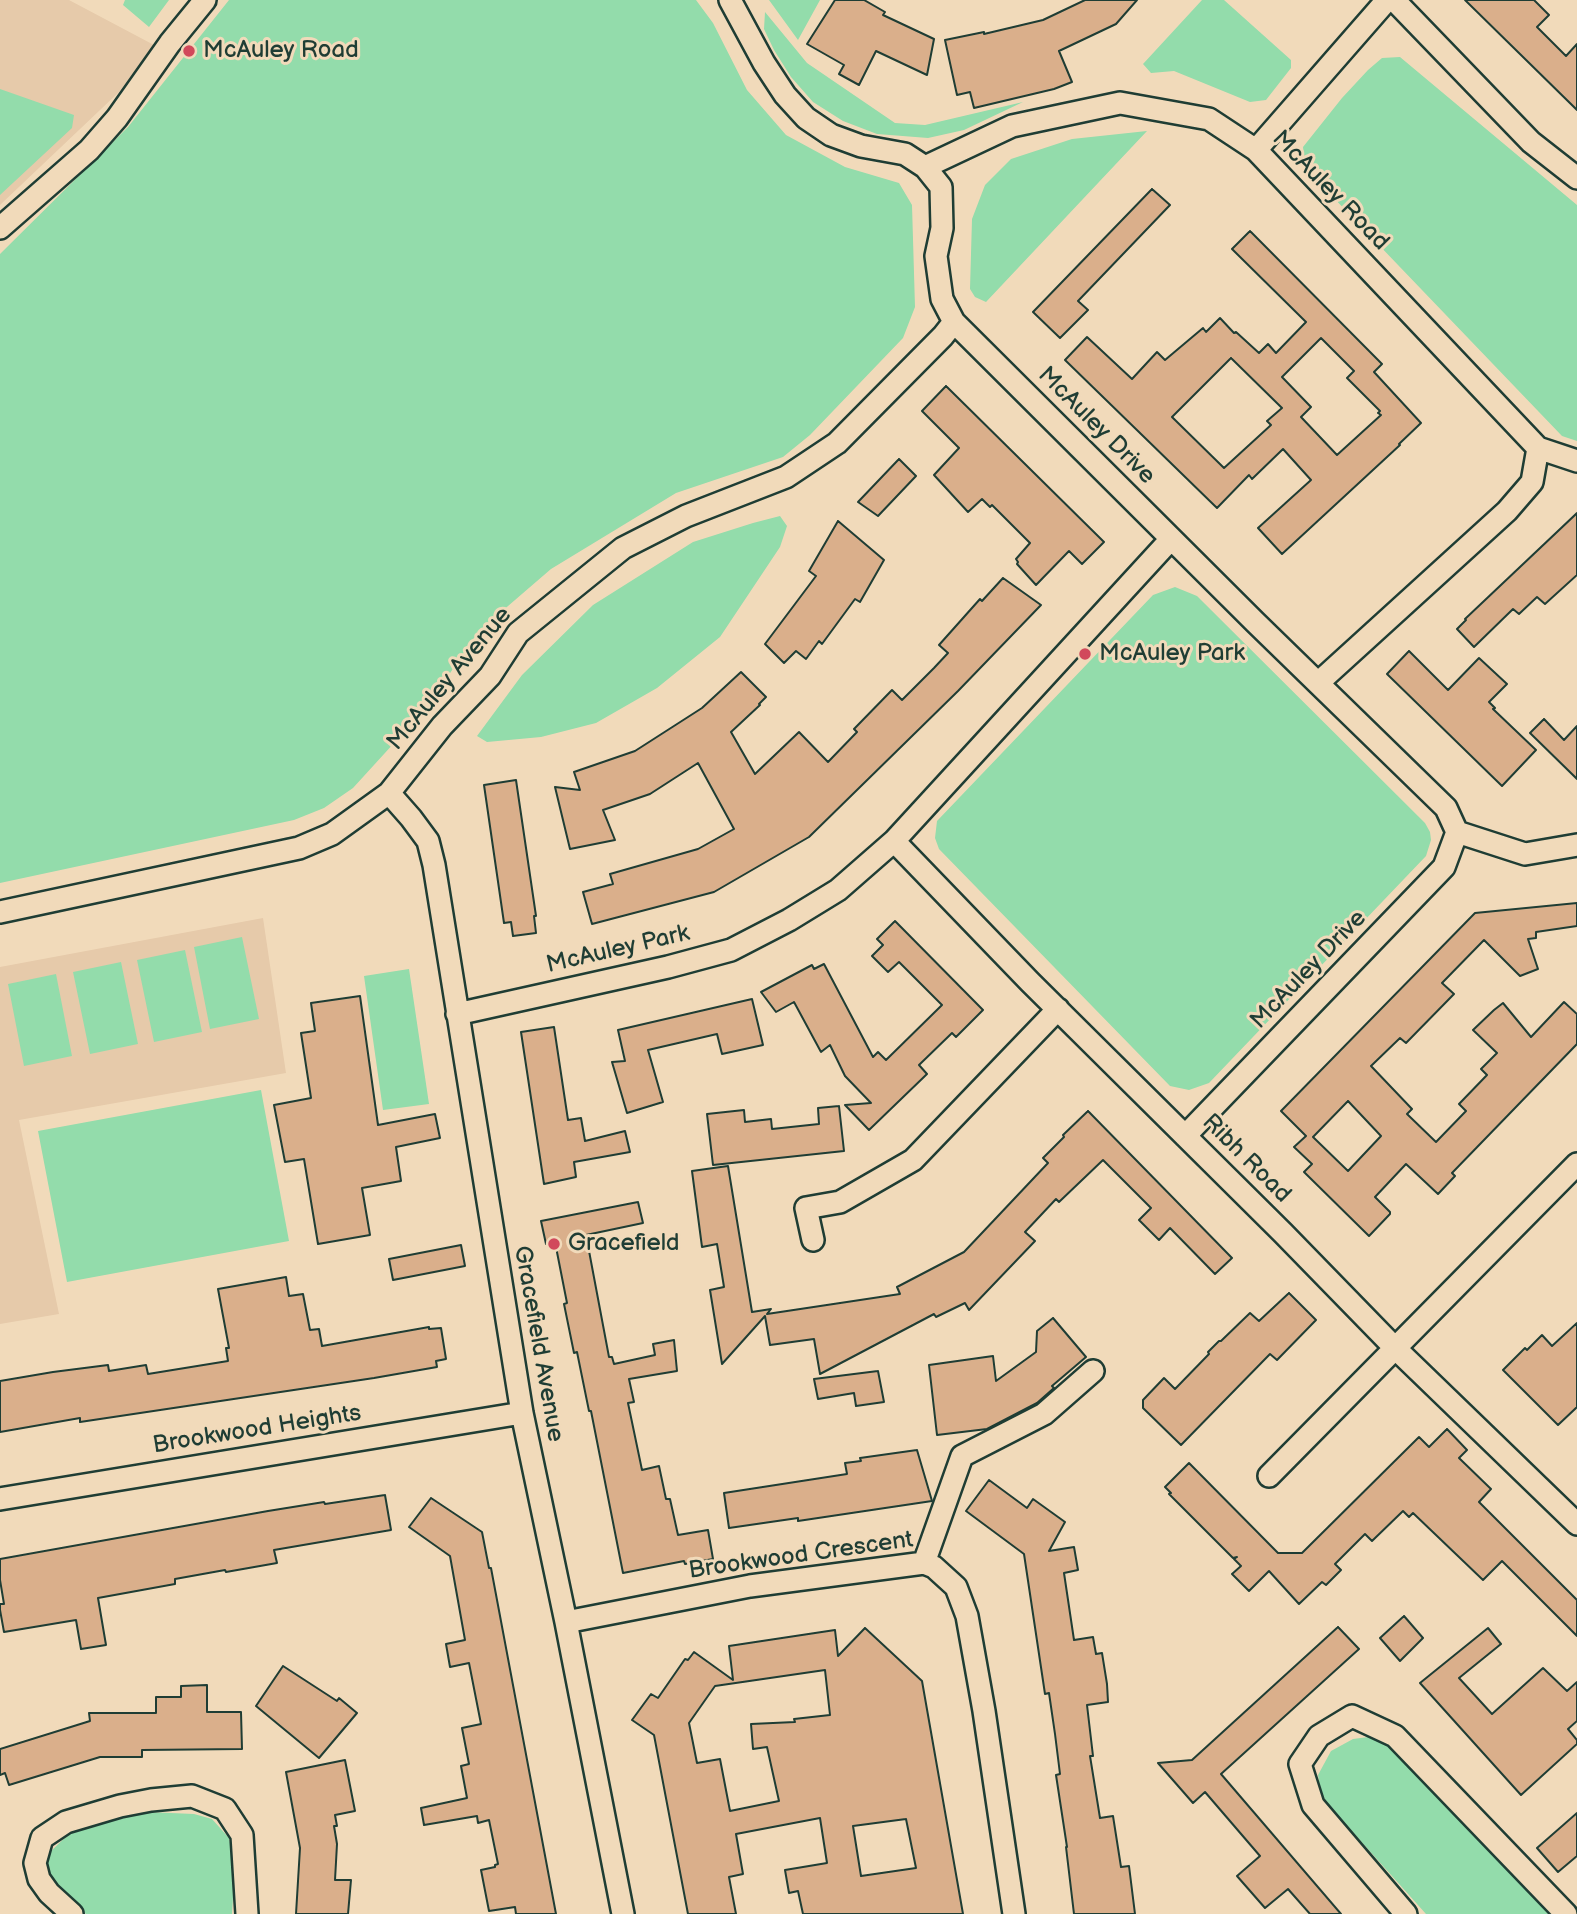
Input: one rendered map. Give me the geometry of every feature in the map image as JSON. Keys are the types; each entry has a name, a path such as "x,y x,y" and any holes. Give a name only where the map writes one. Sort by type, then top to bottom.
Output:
{"street":[{"path":"0,228 89,150 117,118 170,43 205,0"},
{"path":"730,0 764,63 785,95 806,118 831,135 861,146 905,154 925,167"},
{"path":"1256,150 1387,0"},
{"path":"1394,0 1531,142 1577,178"},
{"name":"McAuley Road","path":"925,167 1012,126 1120,103 1209,119 1256,150 1538,448 1577,461"},
{"name":"McAuley Drive","path":"925,167 941,187 942,228 936,256 942,299 954,322 1446,808 1457,832 1444,867 1185,1136"},
{"name":"McAuley Avenue","path":"0,912 299,848 332,834 389,793 442,726 490,676 518,633 623,548 686,516 786,477 837,443 954,322"},
{"path":"1318,682 1507,511 1532,482 1538,448"},
{"name":"McAuley Park","path":"457,1014 668,967 731,950 789,920 838,890 894,841 1171,539"},
{"name":"Gracefield Avenue","path":"389,793 428,841 434,865 522,1413 623,1914"},
{"path":"1457,832 1525,854 1577,845"},
{"name":"Ribh Road","path":"894,841 1395,1348 1577,1524"},
{"path":"813,1240 806,1208 840,1202 913,1160 1058,1009"},
{"path":"1269,1476 1577,1164"},
{"path":"924,1563 962,1456 1044,1414 1093,1371"},
{"name":"Brookwood Heights","path":"0,1499 522,1413"},
{"name":"Brookwood Crescent","path":"566,1622 750,1586 924,1563 934,1567 956,1587 967,1616 1014,1914"},
{"path":"1406,1914 1313,1805 1300,1764 1319,1736 1352,1716 1395,1736 1566,1914"},
{"path":"72,1914 49,1893 39,1879 35,1863 42,1838 66,1822 120,1806 151,1800 192,1797 225,1809 242,1835 247,1914"}],"shaded area":[{"path":"0,0 69,0 154,45 119,92 0,205"},
{"path":"263,918 286,1073 19,1120 59,1314 0,1324 0,967"}],"green space":[{"path":"125,0 169,0 149,27 123,5"},
{"path":"229,0 696,0 713,23 747,90 786,135 845,167 899,183 912,205 915,307 903,338 810,435 783,457 676,493 551,569 479,631 426,708 353,788 324,808 294,820 0,883 0,254 128,127"},
{"path":"769,0 820,0 798,40"},
{"path":"1202,0 1224,0 1291,60 1291,68 1266,100 1250,102 1174,71 1151,73 1143,64"},
{"path":"765,12 807,63 895,123 925,125 1023,102 964,130 928,138 877,134 843,121 813,102 791,77 774,50 764,29"},
{"path":"1400,57 1577,205 1577,441 1562,436 1305,168 1303,147 1342,98 1382,58"},
{"path":"0,89 74,115 72,128 0,195"},
{"path":"1147,131 986,302 975,297 970,289 972,219 985,185 1011,159 1072,139"},
{"path":"780,516 787,526 780,547 720,637 657,688 596,723 541,737 487,742 477,736 522,675 593,605 693,542"},
{"path":"1175,587 1197,596 1425,823 1431,840 1426,856 1209,1083 1189,1090 1170,1086 939,849 935,838 937,821 1153,595"},
{"path":"242,937 259,1019 210,1029 194,947"},
{"path":"185,950 202,1032 154,1042 137,960"},
{"path":"121,962 138,1044 90,1054 73,972"},
{"path":"409,969 429,1104 383,1110 364,976"},
{"path":"56,974 72,1056 24,1066 8,984"},
{"path":"261,1090 289,1241 67,1282 38,1131"},
{"path":"1376,1736 1398,1753 1552,1914 1426,1914 1321,1794 1318,1775 1331,1751 1353,1739"},
{"path":"124,1811 194,1814 212,1819 229,1838 235,1865 232,1914 86,1914 48,1879 47,1855 77,1826"}],"building":[{"path":"835,0 864,0 885,12 883,15 934,39 927,75 876,51 859,85 839,74 844,65 807,44"},
{"path":"1085,0 1137,0 1116,24 1059,51 1072,82 1054,89 974,108 970,92 957,95 945,40 1043,20"},
{"path":"1465,0 1534,0 1549,15 1537,27 1566,56 1577,44 1577,110"},
{"path":"1152,189 1170,205 1078,301 1088,310 1060,338 1033,312"},
{"path":"1250,231 1382,364 1374,372 1421,423 1282,554 1258,528 1311,480 1283,449 1252,479 1249,475 1217,508 1065,360 1087,337 1132,379 1157,352 1165,360 1203,328 1206,332 1220,318 1259,353 1268,344 1276,353 1306,322 1232,249","holes":["1321,338 1354,371 1347,378 1381,415 1337,455 1301,417 1311,407 1282,377","1231,358 1282,408 1267,421 1271,425 1224,468 1172,417"]},
{"path":"946,386 1104,542 1082,564 1069,551 1036,585 1017,564 1016,559 1030,543 992,505 990,507 982,499 968,512 934,475 959,448 922,411"},
{"path":"899,459 916,476 878,516 858,502"},
{"path":"1577,513 1577,575 1545,604 1537,597 1519,614 1513,609 1474,647 1457,629"},
{"path":"838,521 884,560 860,602 855,599 822,644 819,641 806,659 796,651 784,663 765,644 816,576 809,571"},
{"path":"1003,578 1041,605 958,691 809,837 714,892 592,924 583,892 613,884 610,874 698,849 734,829 698,763 650,794 603,810 615,840 570,849 555,787 580,790 574,772 635,751 702,708 741,672 766,697 731,732 755,774 799,732 828,762 857,732 854,729 892,690 902,700 934,668 948,653 939,645 980,599 982,601"},
{"path":"1409,651 1448,690 1479,658 1507,684 1489,702 1536,750 1502,786 1387,674"},
{"path":"1544,719 1564,740 1577,726 1577,779 1530,733"},
{"path":"516,780 536,916 536,933 513,936 511,922 504,923 484,785"},
{"path":"1577,903 1577,926 1536,932 1536,938 1528,939 1538,969 1520,976 1484,940 1442,983 1454,994 1406,1043 1400,1038 1371,1066 1412,1109 1407,1114 1436,1142 1466,1111 1459,1104 1487,1075 1481,1069 1497,1053 1473,1030 1503,1003 1531,1037 1564,1002 1577,1014 1577,1044 1452,1173 1455,1176 1438,1194 1406,1164 1375,1197 1390,1214 1369,1236 1304,1172 1312,1164 1294,1147 1306,1136 1281,1111 1475,913","holes":["1348,1101 1381,1136 1348,1171 1313,1137"]},
{"path":"895,921 983,1010 956,1037 952,1033 919,1065 927,1074 869,1130 845,1105 871,1103 845,1076 830,1045 821,1052 794,1002 776,1012 761,992 812,965 814,969 824,964 873,1057 878,1052 886,1060 942,1005 899,962 888,972 872,956 883,945 877,939"},
{"path":"360,996 378,1125 435,1114 440,1138 396,1147 401,1181 362,1188 370,1235 318,1244 304,1159 285,1162 274,1105 311,1098 301,1033 315,1031 311,1003"},
{"path":"752,999 763,1045 722,1054 717,1034 648,1050 663,1102 627,1113 612,1062 625,1061 618,1030"},
{"path":"554,1027 568,1120 581,1118 585,1141 625,1131 630,1152 574,1162 576,1177 544,1184 521,1032"},
{"path":"839,1106 844,1151 713,1165 707,1114 744,1110 745,1122 771,1119 772,1129 819,1124 818,1108"},
{"path":"1088,1111 1232,1258 1215,1274 1170,1228 1159,1240 1139,1220 1151,1208 1103,1160 1059,1202 1056,1199 1025,1232 1035,1241 969,1310 965,1303 936,1317 934,1314 820,1374 814,1339 770,1345 765,1316 722,1364 710,1290 724,1287 717,1244 702,1247 692,1171 728,1166 752,1312 771,1309 767,1314 900,1294 897,1287 964,1252 1048,1163 1043,1158"},
{"path":"638,1202 643,1223 586,1235 609,1357 612,1357 614,1364 655,1355 653,1344 674,1340 677,1371 629,1379 634,1402 628,1403 642,1470 659,1466 678,1535 708,1530 713,1559 685,1564 684,1561 623,1573 591,1411 577,1352 574,1353 555,1242 546,1244 541,1221"},
{"path":"461,1245 465,1266 393,1280 389,1259"},
{"path":"286,1277 289,1296 303,1294 310,1330 319,1329 322,1346 429,1327 441,1328 446,1359 436,1361 437,1367 374,1378 80,1422 80,1418 0,1432 0,1381 108,1365 109,1371 146,1365 148,1374 228,1361 226,1348 229,1348 218,1289"},
{"path":"1289,1293 1316,1320 1277,1360 1270,1354 1181,1445 1143,1408 1143,1400 1164,1378 1175,1389 1208,1352 1250,1313 1259,1321"},
{"path":"1053,1318 1086,1357 1052,1386 1054,1388 1037,1403 987,1429 937,1435 929,1365 993,1356 996,1381 1036,1352 1037,1331"},
{"path":"1577,1323 1577,1407 1558,1425 1503,1370 1542,1335 1552,1346"},
{"path":"878,1371 884,1402 856,1406 854,1393 818,1399 814,1379"},
{"path":"1447,1429 1467,1450 1459,1458 1491,1489 1479,1502 1577,1600 1577,1636 1502,1561 1483,1580 1413,1513 1409,1517 1403,1511 1372,1541 1365,1534 1335,1564 1341,1570 1326,1585 1322,1582 1299,1604 1269,1571 1249,1591 1232,1574 1241,1566 1234,1559 1237,1557 1233,1558 1165,1487 1189,1463 1278,1553 1302,1553 1419,1437 1429,1447"},
{"path":"917,1450 932,1501 798,1521 798,1518 729,1528 724,1493 847,1474 845,1463 861,1461 860,1458"},
{"path":"989,1480 1027,1508 1033,1499 1065,1522 1049,1551 1074,1547 1078,1570 1064,1573 1074,1640 1093,1637 1096,1654 1102,1653 1107,1684 1108,1702 1087,1705 1093,1756 1090,1756 1100,1818 1113,1816 1121,1867 1129,1866 1135,1914 1074,1914 1056,1775 1060,1774 1055,1734 1049,1693 1045,1694 1024,1554 966,1511"},
{"path":"385,1495 391,1530 274,1550 277,1563 175,1579 175,1584 98,1598 106,1645 81,1649 76,1620 4,1632 0,1610 0,1604 4,1604 0,1559 268,1511"},
{"path":"431,1498 482,1532 556,1914 516,1914 515,1907 489,1911 481,1870 498,1864 489,1820 478,1823 477,1816 424,1825 421,1808 467,1798 461,1766 469,1764 462,1728 481,1724 469,1663 450,1667 446,1644 465,1640 450,1556 409,1527"},
{"path":"1404,1616 1423,1638 1400,1661 1380,1638"},
{"path":"1338,1627 1359,1649 1221,1774 1341,1914 1310,1914 1288,1889 1265,1908 1237,1876 1260,1856 1205,1792 1193,1803 1158,1763 1192,1760"},
{"path":"865,1628 922,1681 963,1914 803,1914 798,1891 789,1893 785,1870 827,1863 820,1818 736,1834 743,1874 729,1877 736,1914 688,1914 654,1735 632,1720 651,1694 658,1698 685,1659 688,1660 694,1652 733,1680 729,1646 835,1630 838,1656","holes":["825,1670 830,1715 794,1719 795,1722 751,1724 753,1749 767,1747 779,1801 730,1811 720,1759 697,1763 689,1723 715,1686","906,1819 916,1868 861,1876 853,1826"]},
{"path":"1488,1628 1501,1644 1459,1678 1492,1714 1543,1668 1567,1691 1577,1682 1577,1721 1568,1729 1577,1744 1521,1795 1420,1683"},
{"path":"283,1666 337,1701 339,1698 357,1713 319,1758 256,1706"},
{"path":"207,1685 207,1712 241,1712 242,1749 142,1750 142,1757 100,1757 9,1785 5,1773 0,1775 0,1749 90,1721 89,1713 156,1713 156,1697 181,1697 181,1686"},
{"path":"345,1760 355,1811 335,1815 335,1880 351,1880 348,1914 296,1914 300,1848 286,1772"},
{"path":"1577,1813 1577,1856 1558,1872 1537,1848"}],"place":[{"name":"McAuley Road","path":"189,51"},
{"name":"McAuley Park","path":"1085,654"},
{"name":"Gracefield","path":"554,1244"}]}
